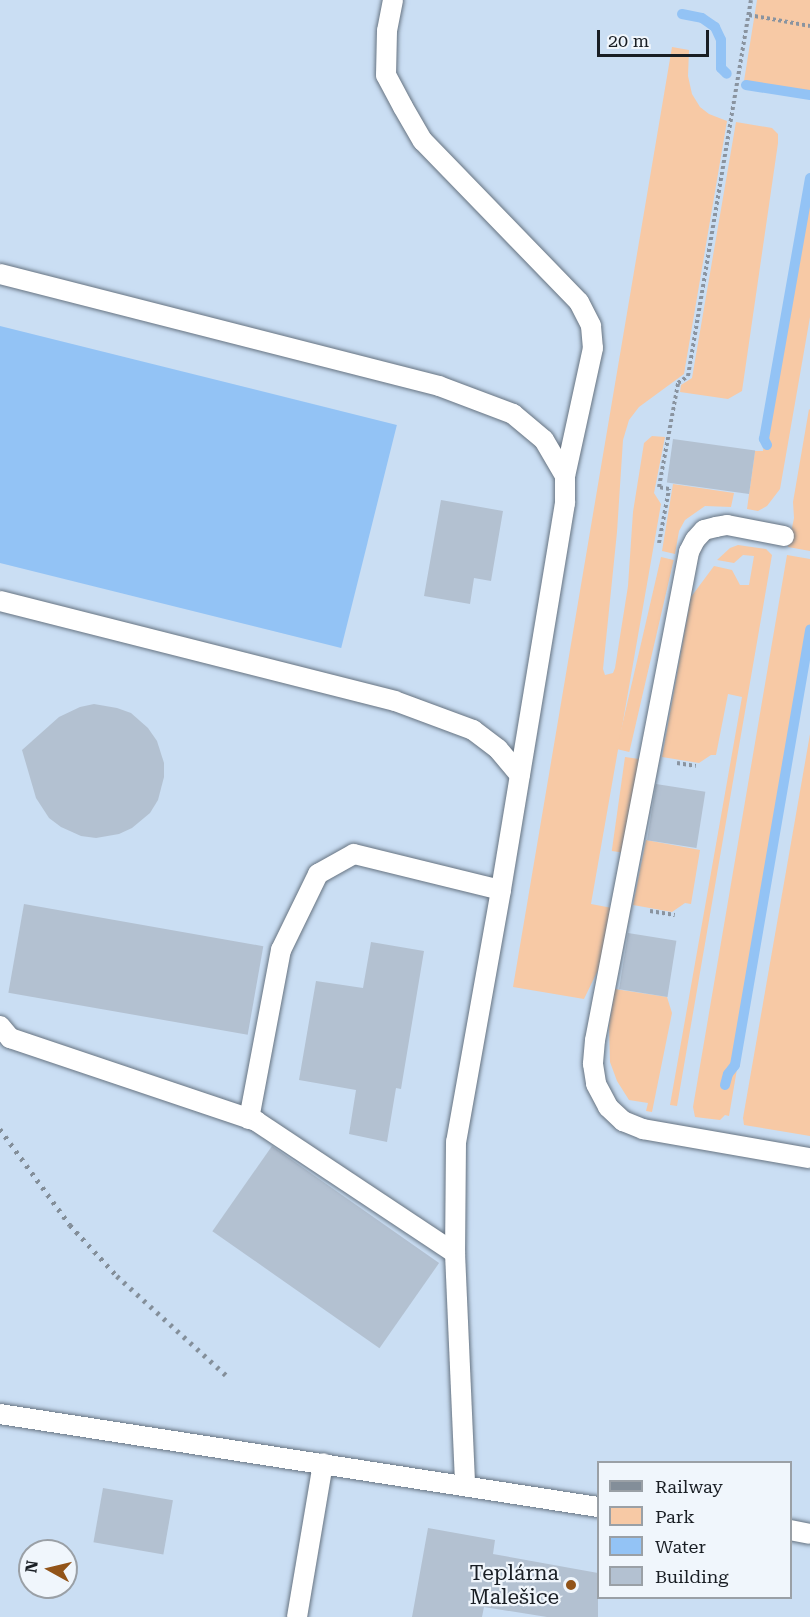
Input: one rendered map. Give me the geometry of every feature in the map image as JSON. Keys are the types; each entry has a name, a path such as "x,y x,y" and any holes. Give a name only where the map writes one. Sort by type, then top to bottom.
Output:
{"lane":[{"path":"393,0 387,31 386,75 423,141 579,302 591,326 593,348 565,476 565,503 501,890 456,1142 455,1253 465,1484"},
{"path":"0,274 439,386 513,414 544,440 565,476"},
{"path":"784,536 727,525 704,530 695,540 689,552 595,1040 593,1064 596,1084 608,1107 623,1121 643,1129 810,1158"},
{"path":"0,601 395,701 435,714 473,730 498,749 520,775"},
{"path":"249,1119 280,950 318,874 354,854 501,890"},
{"path":"0,1026 10,1038 256,1121 455,1253"},
{"path":"0,1414 465,1484 597,1507"},
{"path":"297,1617 323,1463"},
{"path":"792,1530 810,1534"}],"path":[{"path":"658,546 669,489 659,487 678,383 688,376 751,0"},
{"path":"748,15 810,26"},
{"path":"621,906 675,915"}],"shaded area":[{"path":"0,0 810,0 810,1617 0,1617"}],"green space":[{"path":"757,0 810,0 810,92 744,81"},
{"path":"672,47 689,50 688,76 692,94 700,107 709,114 727,121 684,374 639,407 629,420 623,440 617,532 603,669 605,675 613,673 615,668 628,586 633,512 644,443 652,436 665,437 654,493 661,504 591,904 612,908 599,968 584,999 513,987"},
{"path":"736,122 772,128 778,134 778,143 742,391 728,399 680,392 681,385 692,378"},
{"path":"810,187 810,317 780,489 767,506 758,511 747,509 755,451 763,451"},
{"path":"809,409 810,551 788,547 794,518 793,502"},
{"path":"673,484 734,493 731,507 705,506 685,520 679,531 675,554 662,551"},
{"path":"738,545 766,549 772,555 677,1106 670,1105 742,697 728,694 716,755 711,755 699,763 662,757 691,597 714,566 732,570 740,585 749,585 754,556 743,555 734,563 717,560 730,548"},
{"path":"787,555 810,559 810,641 729,1116 725,1115 720,1120 695,1117 693,1107"},
{"path":"661,557 674,560 629,752 617,749"},
{"path":"810,734 810,1136 744,1125 743,1118"},
{"path":"625,757 639,759 626,853 612,851"},
{"path":"646,840 700,850 691,904 685,903 672,912 633,905"},
{"path":"615,989 667,997 672,1013 652,1112 646,1111 648,1103 629,1100 617,1081 610,1062 609,1026"}],"water":[{"path":"0,326 397,425 341,648 0,563"}],"building":[{"path":"673,439 755,451 749,494 667,483"},
{"path":"441,500 503,511 491,581 474,578 470,604 424,596"},
{"path":"94,704 131,713 148,728 157,741 164,763 164,777 158,800 150,813 132,828 119,834 96,838 81,836 61,827 49,818 36,798 22,750 59,717 80,707"},
{"path":"656,784 705,792 696,848 647,840"},
{"path":"24,904 263,946 248,1035 8,993"},
{"path":"628,933 676,941 667,997 619,989"},
{"path":"371,942 424,951 401,1089 396,1088 387,1142 349,1134 356,1090 299,1080 316,981 363,988"},
{"path":"272,1146 439,1263 379,1348 212,1231"},
{"path":"103,1488 173,1500 163,1554 93,1542"},
{"path":"428,1528 495,1540 493,1554 597,1573 598,1617 547,1617 484,1607 482,1617 412,1617"}],"waterway":[{"path":"682,14 702,18 715,27 721,40 721,68 727,74"},
{"path":"746,85 810,95"},
{"path":"767,445 764,439 810,178"},
{"path":"725,1085 728,1074 735,1065 810,629"}],"railway":[{"path":"0,1129 70,1225 117,1276 227,1376"}],"place":[{"name":"Teplárna Malešice","path":"571,1585"}]}
